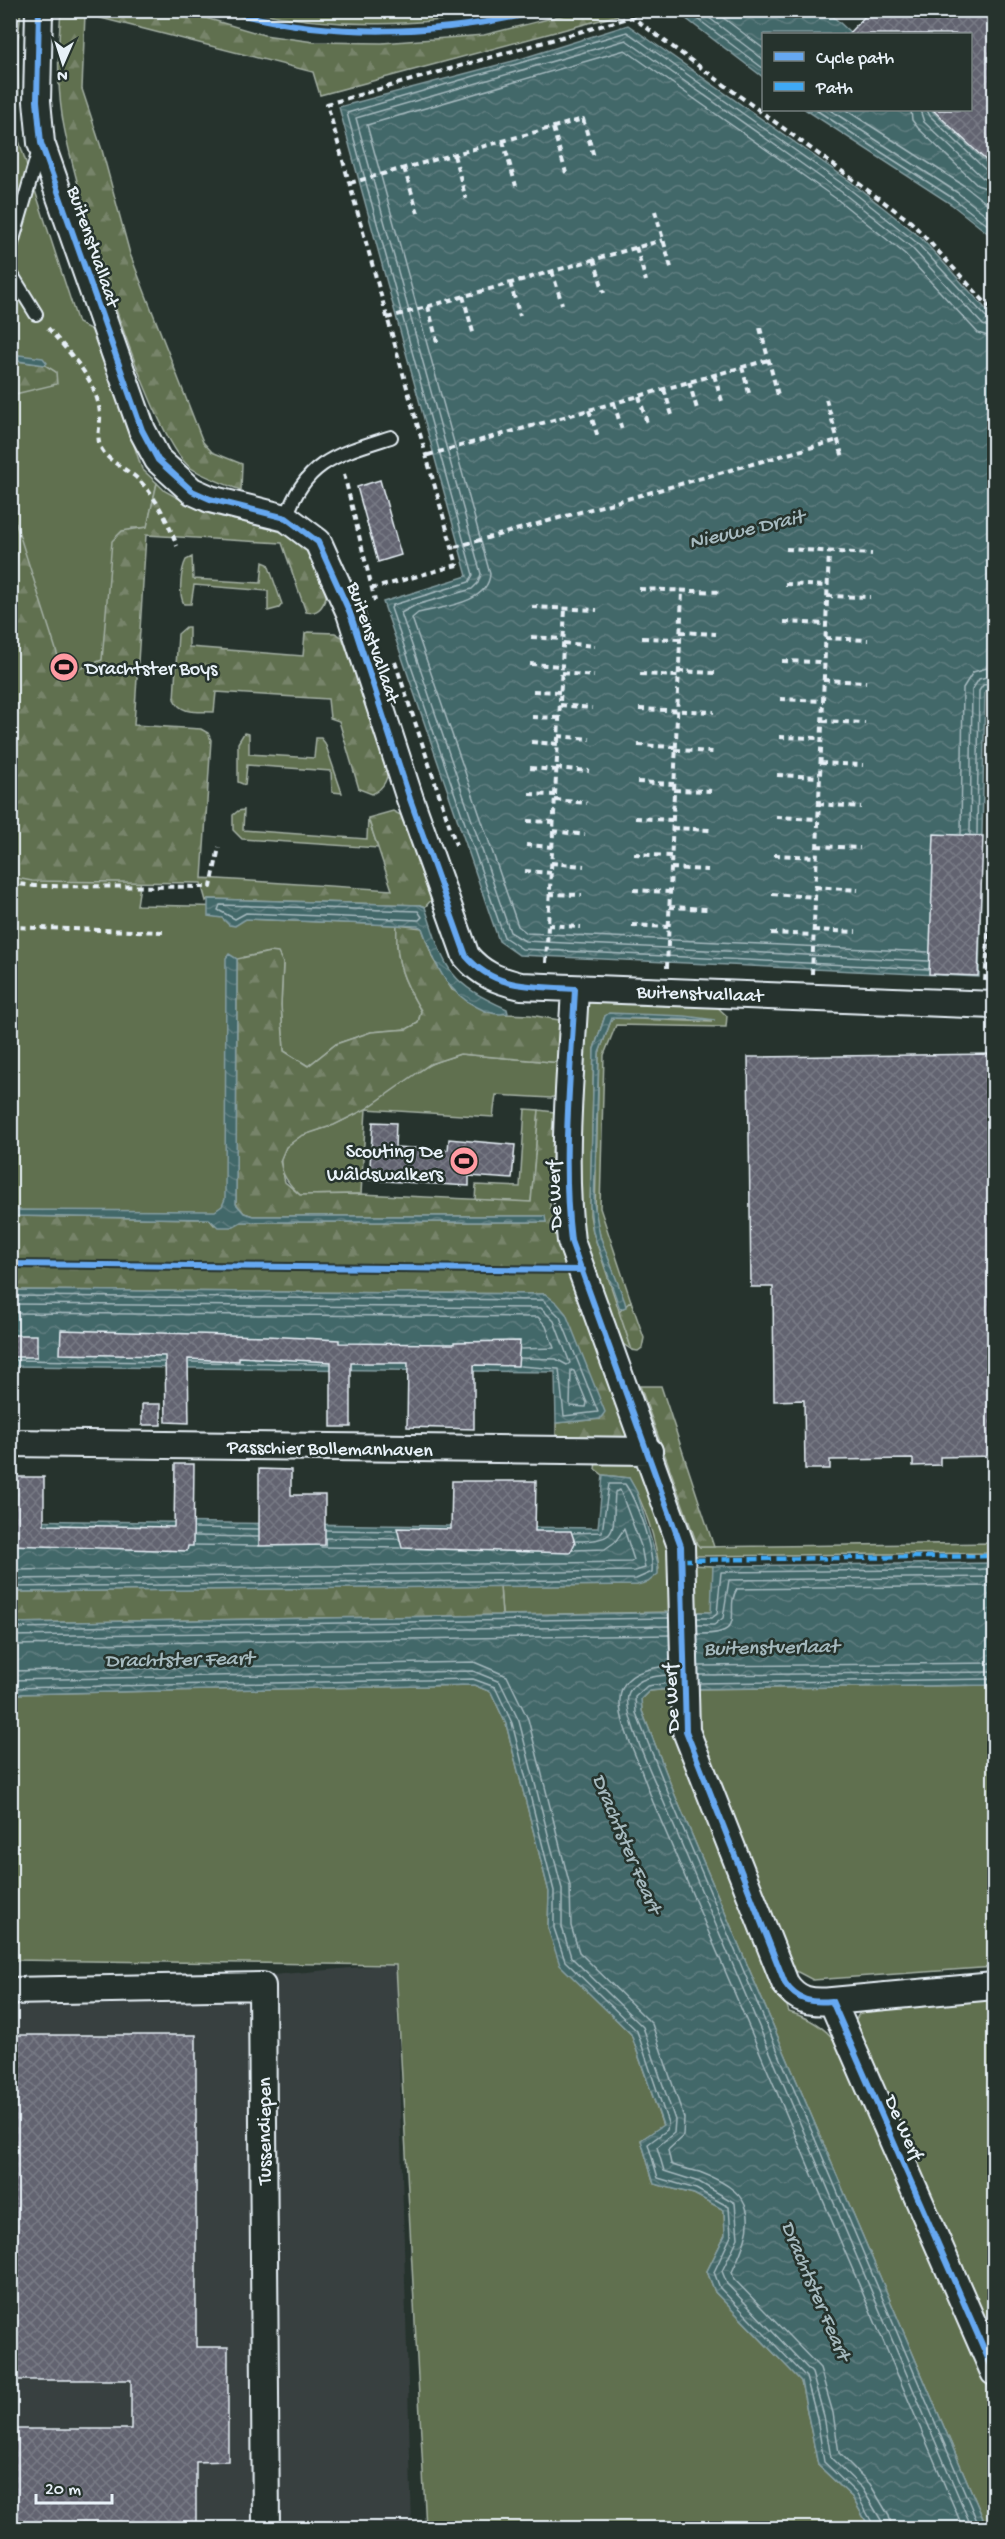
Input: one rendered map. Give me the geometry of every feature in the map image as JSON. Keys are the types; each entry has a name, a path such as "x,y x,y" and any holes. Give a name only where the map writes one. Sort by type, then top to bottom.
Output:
{"street":[{"name":"Buitenstvallaat","path":"39,10 37,101 42,143 142,430 158,460 178,481 210,500 286,518 318,542 350,613 410,799 466,956 478,970 496,980 521,986 824,996 994,1005"},
{"name":"De Werf","path":"575,989 567,1210 571,1241 649,1451 681,1546 686,1731 692,1752 785,1983 799,1999 816,2002 994,1986"},
{"name":"Passchier Bollemanhaven","path":"10,1443 649,1451"},
{"name":"Tussendiepen","path":"10,1991 262,1986 266,2529"},
{"name":"De Werf","path":"832,2001 994,2372"}],"lane":[{"path":"10,250 42,143"},
{"path":"10,272 36,314"},
{"path":"286,518 293,496 305,478 339,453 391,437"}],"path":[{"path":"371,589 457,565 454,547 327,104 632,17 911,222 994,312"},
{"path":"350,183 583,119 594,158"},
{"path":"553,128 566,173"},
{"path":"503,141 516,186"},
{"path":"454,155 466,199"},
{"path":"404,168 418,213"},
{"path":"655,211 672,272"},
{"path":"387,318 663,240"},
{"path":"636,247 646,281"},
{"path":"594,259 604,293"},
{"path":"552,271 562,304"},
{"path":"510,283 520,316"},
{"path":"463,296 474,336"},
{"path":"428,306 438,346"},
{"path":"36,314 77,360 93,388 100,413 100,446 108,458 138,479 167,518 177,546"},
{"path":"760,328 778,394"},
{"path":"428,455 768,360"},
{"path":"742,367 749,393"},
{"path":"714,375 722,401"},
{"path":"689,382 697,409"},
{"path":"664,389 672,416"},
{"path":"639,396 647,423"},
{"path":"826,399 843,458"},
{"path":"614,403 622,430"},
{"path":"589,410 598,437"},
{"path":"454,547 838,440"},
{"path":"339,453 378,611"},
{"path":"786,549 872,554"},
{"path":"812,974 829,551"},
{"path":"785,584 827,586"},
{"path":"639,589 722,592"},
{"path":"667,969 681,591"},
{"path":"827,596 870,597"},
{"path":"532,607 597,610"},
{"path":"546,963 565,609"},
{"path":"784,622 826,624"},
{"path":"680,632 716,634"},
{"path":"531,637 595,646"},
{"path":"642,638 680,639"},
{"path":"825,638 868,640"},
{"path":"393,656 457,847"},
{"path":"782,661 824,662"},
{"path":"530,664 562,666"},
{"path":"562,673 594,676"},
{"path":"640,674 715,673"},
{"path":"824,680 866,682"},
{"path":"534,691 561,692"},
{"path":"780,699 823,701"},
{"path":"560,705 592,708"},
{"path":"639,709 714,712"},
{"path":"532,717 559,718"},
{"path":"822,721 864,723"},
{"path":"558,736 590,739"},
{"path":"779,737 821,738"},
{"path":"531,742 558,744"},
{"path":"638,745 712,752"},
{"path":"820,763 863,765"},
{"path":"530,768 589,771"},
{"path":"777,775 820,777"},
{"path":"637,783 711,791"},
{"path":"529,794 587,803"},
{"path":"819,804 861,807"},
{"path":"776,817 818,819"},
{"path":"636,818 672,820"},
{"path":"527,821 554,822"},
{"path":"672,828 710,830"},
{"path":"553,831 585,835"},
{"path":"526,845 552,848"},
{"path":"817,846 860,848"},
{"path":"10,883 35,886 211,887 219,847"},
{"path":"634,854 671,856"},
{"path":"774,855 816,858"},
{"path":"551,863 584,866"},
{"path":"671,868 708,870"},
{"path":"525,871 551,873"},
{"path":"815,887 858,890"},
{"path":"633,890 670,892"},
{"path":"549,894 582,896"},
{"path":"772,894 815,897"},
{"path":"669,907 707,909"},
{"path":"548,925 581,927"},
{"path":"632,925 668,927"},
{"path":"973,981 985,981 989,928 994,926"},
{"path":"10,927 164,932"},
{"path":"771,933 856,932"},
{"path":"536,962 557,964"},
{"path":"656,968 678,969"},
{"path":"800,974 823,975"}],"shaded area":[{"path":"396,1964 412,2528 11,2528 11,1998"}],"green space":[{"name":"Drachtster Boys","path":"21,10 18,40 19,141 78,323 96,332 142,469 157,483 147,528 132,528 111,761 159,765 137,905 243,907 245,919 397,925 399,960 409,990 421,1011 418,1023 407,1029 371,1032 336,1044 308,1066 284,1051 281,1005 283,963 270,952 244,957 247,1234 11,1229 10,11"},
{"path":"628,10 630,12 320,95 313,72 85,14 82,89 102,150 130,254 203,442 212,452 242,464 241,490 191,468 174,447 154,409 134,359 95,245 68,146 60,102 61,11 182,11 264,35 314,42 382,43 484,35 580,11"},
{"path":"248,11 509,11 442,20 379,24 316,21"},
{"path":"11,360 45,365 56,372 57,384 11,395"},
{"path":"157,483 165,491 203,512 286,533 308,549 327,592 318,610 306,612 282,543 146,535 134,725 201,729 208,733 211,740 202,878 392,890 368,818 393,811 408,819 433,898 425,907 420,905 208,899 206,901 201,883 32,881 11,877 10,663 17,554 11,553 10,505 64,675 102,660 112,541 122,531 147,527"},
{"path":"192,557 193,579 261,583 263,562 268,564 282,604 279,608 268,611 268,591 194,585 191,604 184,604 181,588 184,564"},
{"path":"189,627 189,647 303,656 305,633 335,633 342,637 388,766 383,786 372,794 359,789 339,721 330,718 328,699 216,692 214,712 181,708 174,699 178,634"},
{"path":"244,733 249,734 249,754 314,758 316,738 321,738 325,743 342,793 332,792 331,771 247,765 245,785 238,782 238,743"},
{"path":"244,810 243,830 367,839 368,818 378,848 242,839 233,830 233,815"},
{"path":"397,925 422,928 433,959 452,990 506,1014 530,1015 565,1021 563,1063 460,1054 430,1064 366,1109 334,1125 301,1136 286,1147 280,1161 285,1182 300,1195 361,1194 531,1202 539,1110 554,1112 550,1208 559,1209 628,1435 623,1441 556,1441 556,1423 600,1419 545,1294 11,1290 11,1216 209,1219 214,1225 241,1222 546,1222 544,1216 253,1216 244,1213 236,1204 237,959 270,952 278,953 283,963 281,1005 284,1051 308,1066 336,1044 371,1032 407,1029 418,1023 421,1011 409,990 399,960"},
{"path":"592,1001 714,1004 727,1016 726,1027 616,1025 604,1055 600,1208 631,1301 626,1307 600,1236 595,1212 599,1053 612,1018 712,1022 605,1016 594,1049 590,1215 593,1232 632,1350 617,1340 587,1258 576,1210 584,1008"},
{"path":"460,1054 563,1063 558,1095 551,1098 496,1095 493,1117 366,1109 361,1194 300,1195 290,1185 283,1173 281,1160 286,1147 296,1138 348,1118 429,1065"},
{"path":"525,1109 539,1110 531,1202 475,1200 476,1185 520,1187"},
{"path":"631,1301 644,1338 642,1348 638,1351 632,1350 619,1312"},
{"path":"640,1386 700,1547 994,1543 994,1553 692,1556 634,1387"},
{"path":"640,1386 661,1386 714,1547 700,1547 697,1544"},
{"path":"596,1461 640,1463 671,1545 674,1612 502,1615 500,1586 637,1585 659,1569 648,1522 629,1478 603,1475 595,1469"},
{"path":"690,1565 713,1566 712,1612 692,1612"},
{"path":"500,1586 502,1615 11,1623 10,1592"},
{"path":"474,1685 491,1692 506,1724 549,1892 548,1929 604,2007 631,2034 663,2126 641,2140 654,2184 694,2194 724,2210 725,2235 707,2271 715,2292 801,2381 818,2465 852,2497 870,2528 426,2528 396,1965 11,1960 10,1694"},
{"path":"994,1685 994,1967 813,1980 792,1969 697,1735 693,1689"},
{"path":"673,1689 789,2012 815,2023 836,2042 994,2401 994,2528 987,2528 674,1793 642,1711 641,1699 649,1691"},
{"path":"994,1999 994,2344 855,2021 860,2012"}],"water":[{"path":"676,11 827,11 851,33 762,33 762,76"},
{"name":"Nieuwe Drait","path":"628,25 851,182 920,237 994,318 994,688 985,691 979,977 519,955 499,941 383,602 467,576 339,107 517,60"},
{"path":"808,111 932,111 994,170 994,238 951,204"},
{"path":"11,354 43,358 47,363 45,365 11,360"},
{"path":"208,899 420,905 425,907 438,945 451,971 471,990 507,1009 508,1013 496,1014 484,1010 456,993 442,974 422,928 418,926 246,919 235,926 229,925 222,918 208,916"},
{"path":"229,954 237,959 236,1204 244,1213 253,1216 545,1216 546,1222 241,1222 232,1227 218,1227 209,1219 11,1216 11,1210 215,1211 222,1206 225,1199 226,958"},
{"path":"609,1013 685,1016 715,1020 612,1018 599,1053 594,1203 600,1236 625,1302 626,1307 620,1309 593,1232 590,1206 594,1049 605,1016"},
{"path":"11,1290 545,1294 566,1314 605,1412 600,1419 556,1423 555,1372 11,1366"},
{"path":"603,1475 629,1478 637,1492 658,1563 658,1574 648,1582 637,1585 11,1592 11,1520 598,1528"},
{"path":"994,1563 994,1685 669,1689 649,1691 641,1699 642,1711 674,1793 987,2528 870,2528 852,2497 818,2465 801,2381 715,2292 707,2271 725,2235 724,2210 694,2194 654,2184 641,2140 663,2125 631,2034 560,1965 548,1929 549,1892 506,1724 491,1692 474,1685 11,1694 10,1623 711,1612 713,1566"}],"building":[{"path":"871,10 981,10 994,23 994,168 934,111 972,111 972,33 849,33"},
{"path":"380,480 401,555 378,562 357,487"},
{"path":"934,834 983,836 978,976 929,974"},
{"path":"994,1054 994,1456 940,1457 940,1465 913,1466 913,1459 830,1460 830,1469 805,1469 804,1400 774,1401 773,1287 751,1287 748,1057"},
{"path":"373,1122 396,1123 395,1147 448,1150 449,1139 515,1145 512,1179 469,1176 469,1186 369,1180"},
{"path":"61,1330 267,1336 339,1340 339,1343 454,1344 454,1342 520,1341 518,1366 474,1365 474,1429 407,1427 408,1363 351,1363 351,1427 331,1427 331,1362 239,1357 239,1361 188,1359 189,1423 166,1422 165,1356 60,1354"},
{"path":"10,1335 37,1335 37,1357 10,1357"},
{"path":"142,1404 161,1404 161,1425 142,1425"},
{"path":"175,1464 194,1464 193,1546 188,1546 187,1551 10,1545 10,1477 44,1477 44,1525 174,1527"},
{"path":"259,1469 291,1470 291,1495 325,1495 325,1545 259,1546"},
{"path":"452,1481 536,1481 535,1531 571,1531 575,1543 570,1553 402,1548 397,1528 451,1529"},
{"path":"10,2035 196,2035 196,2347 228,2347 228,2461 196,2462 196,2529 10,2529 10,2429 131,2429 131,2380 10,2380"}],"marked path":[{"path":"682,1560 994,1556"}],"cycle path":[{"path":"39,10 37,101 41,143 142,430 158,460 192,491 210,499 286,518 318,542 350,613 410,799 466,956 477,967 502,981 530,986 575,989 567,1147 571,1241 681,1546 686,1731 785,1983 794,1994 805,2000 832,2001 994,2372"},
{"path":"225,10 302,26 384,31 465,25 543,10"},
{"path":"10,1264 583,1270"}],"place":[{"name":"Drachtster Boys","path":"64,667"},
{"name":"Scouting De Wâldswalkers","path":"464,1161"}],"water label":[{"name":"Buitenstverlaat","path":"771,1646"},
{"name":"Drachtster Feart","path":"179,1658"},
{"name":"Drachtster Feart","path":"628,1843"},
{"name":"Drachtster Feart","path":"817,2290"}]}
